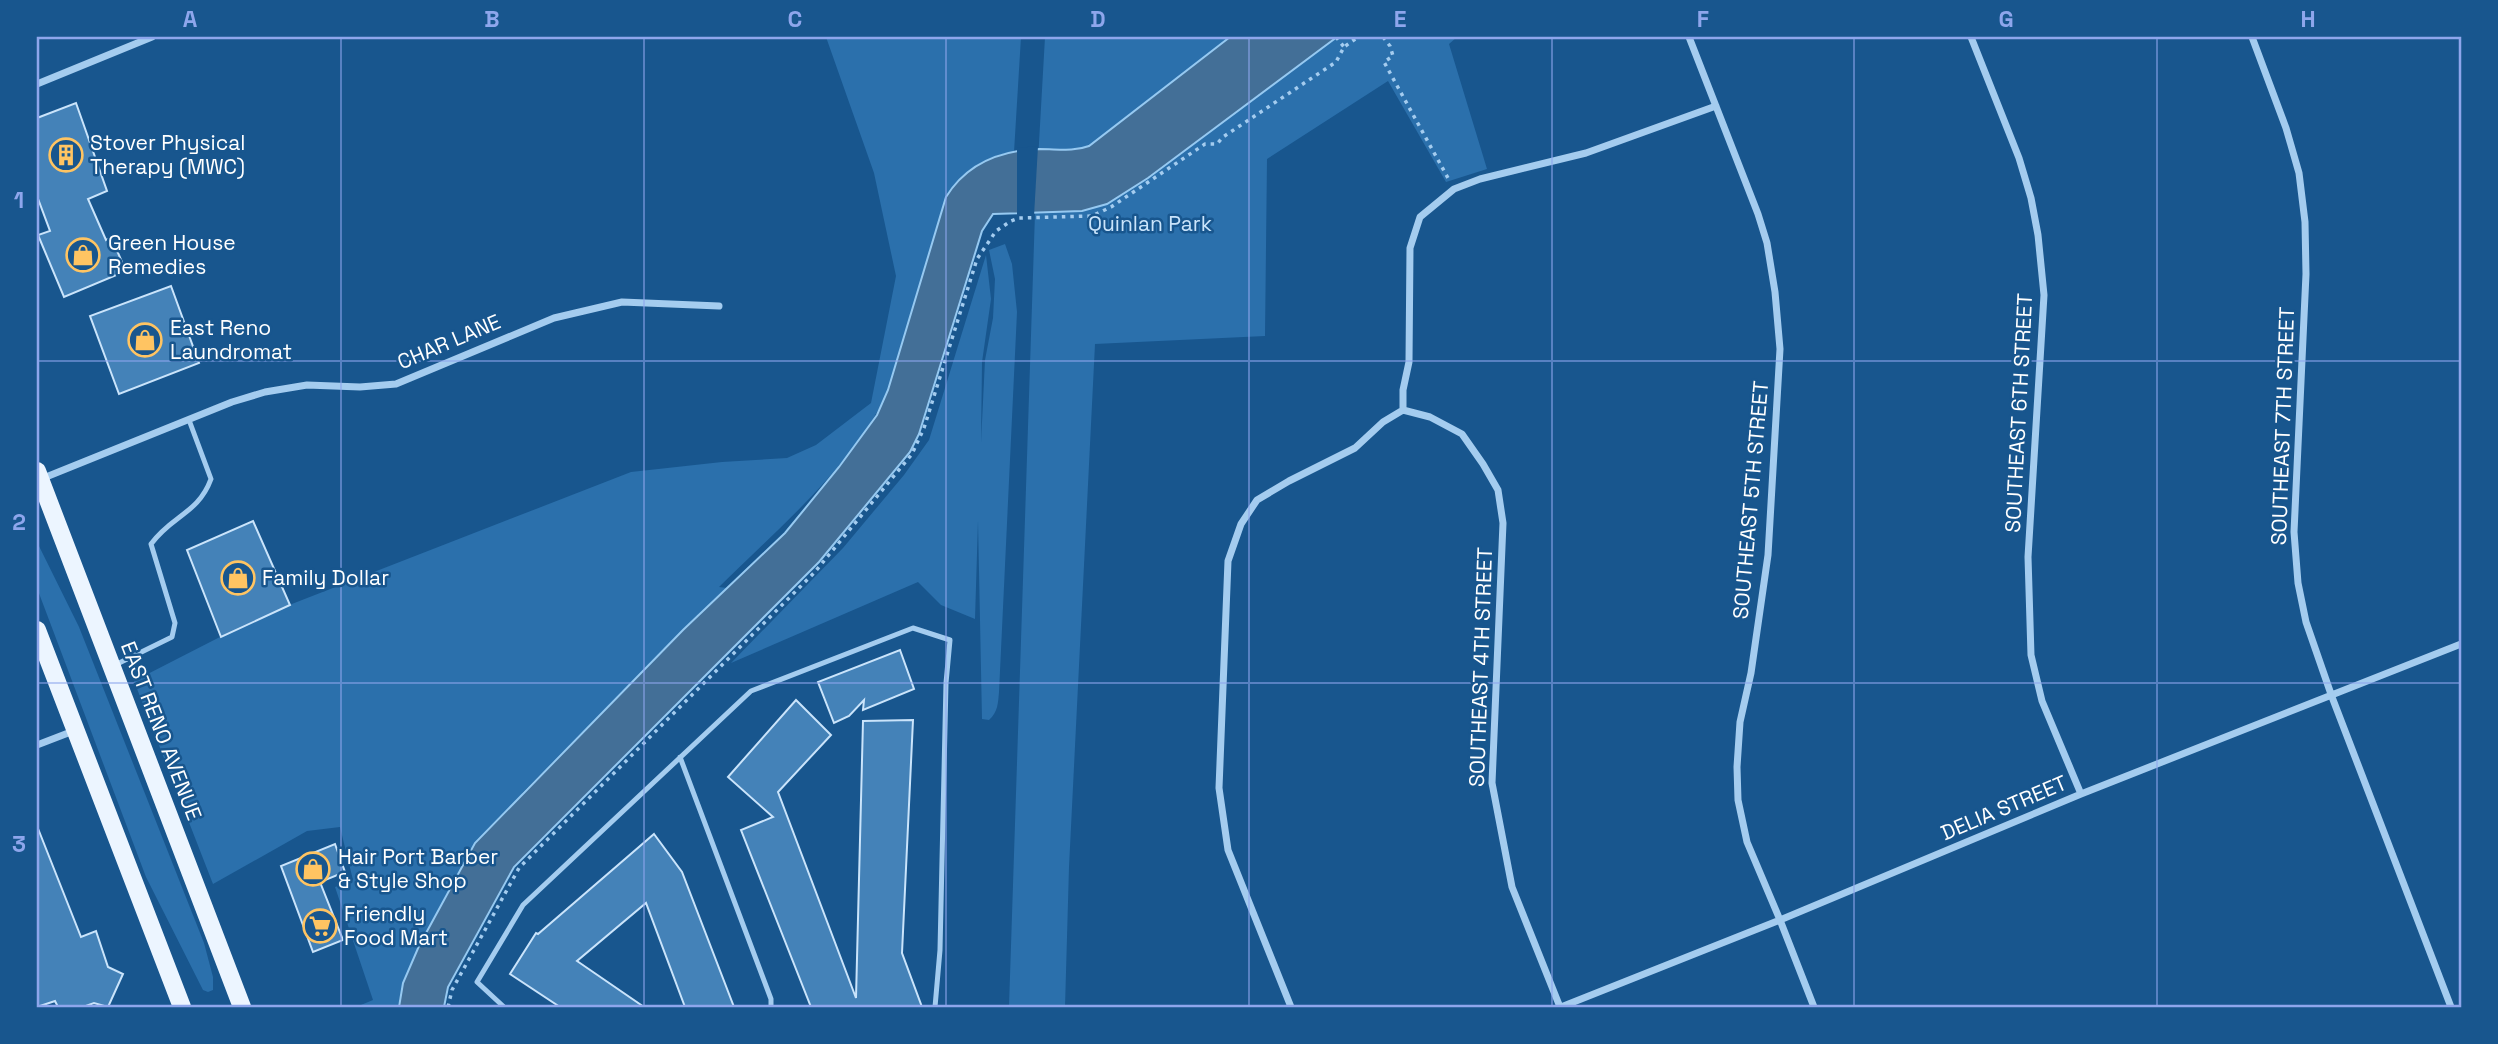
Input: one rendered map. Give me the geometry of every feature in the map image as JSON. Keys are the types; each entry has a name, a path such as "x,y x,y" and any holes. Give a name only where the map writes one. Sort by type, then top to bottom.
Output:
{"main road":[{"name":"EAST RENO AVENUE","path":"38,477 242,1007"},
{"path":"37,630 182,1007"}],"street":[{"path":"37,84 152,37"},
{"name":"SOUTHEAST 5TH STREET","path":"1689,37 1758,214 1775,292 1780,349 1768,555 1751,673 1740,723 1738,800 1746,842 1814,1007"},
{"name":"SOUTHEAST 6TH STREET","path":"1971,37 2019,158 2038,235 2044,295 2028,557 2031,655 2042,701 2081,794"},
{"name":"SOUTHEAST 7TH STREET","path":"2252,37 2286,128 2299,173 2305,222 2306,274 2294,533 2298,583 2306,622 2332,697 2451,1007"},
{"path":"1291,1007 1228,850 1219,788 1228,561 1241,524 1257,500 1355,448 1383,422 1403,410 1402,390 1409,362 1410,248 1420,216 1454,189 1480,179 1586,153 1716,106"},
{"name":"CHAR LANE","path":"38,477 265,391 307,386 360,387 396,384 554,318 622,302 719,306"},
{"name":"SOUTHEAST 4TH STREET","path":"1403,410 1430,416 1462,434 1498,490 1503,523 1492,783 1512,887 1561,1007"},
{"name":"DELIA STREET","path":"1561,1007 1780,920 2081,794 2461,644"},
{"path":"37,745 76,730"}],"lane":[{"path":"112,667 172,637 175,623 151,544 159,533 197,505 211,479 189,419"},
{"path":"504,1007 477,982 523,905 751,691 913,628 950,640 946,683 940,950 935,1007"},
{"path":"680,757 771,999 771,1007"}],"path":[{"path":"1336,37 1343,47"},
{"path":"448,1007 452,990 519,868 814,573 912,454 924,428 977,259 996,231 1019,218 1092,216 1111,207 1205,144 1217,144 1223,137 1336,62 1343,47 1358,37"},
{"path":"1383,37 1390,46 1392,56 1384,62 1454,189"}],"green space":[{"path":"826,37 1021,37 1014,152 975,166 959,180 946,197 888,390 856,444 813,495 719,587 727,588 523,792 403,983 398,1007 356,1007 373,1000 335,887 353,880 340,827 307,831 213,884 134,681 261,616 631,472 787,458 816,445 871,403 896,276 874,173"},
{"name":"Quinlan Park","path":"1045,37 1457,37 1449,44 1487,169 1446,182 1388,81 1267,159 1265,336 1095,344 1069,867 1065,1007 1009,1007 1035,213"},
{"path":"1005,244 1012,264 1017,312 999,692 994,714 989,720 982,719 978,521 975,619 941,605 918,582 731,663 843,548 904,475 929,440 986,255 991,299 982,362 981,443 985,360 993,318 995,279 989,250"},
{"path":"37,542 79,627 204,943 213,977 213,990 208,992 203,990 146,877 37,588"}],"shaded area":[{"path":"1230,37 1337,37 1148,178 1107,204 1082,211 993,214 982,231 919,434 910,452 819,562 514,867 448,987 444,1007 399,1007 403,983 419,946 475,843 683,630 785,533 877,415 888,390 946,197 955,185 975,167 1012,152 1071,150 1089,146"}],"pier":[{"path":"1038,146 1034,216 1017,216 1017,148"}],"building":[{"path":"76,103 107,191 88,199 106,240 111,237 126,271 64,297 38,235 50,231 37,196 37,118"},
{"name":"East Reno Laundromat","path":"171,286 199,363 119,394 90,316"},
{"name":"Family Dollar","path":"253,521 290,605 221,637 187,550"},
{"path":"900,650 914,689 863,710 864,700 849,716 834,723 818,682"},
{"path":"796,700 831,735 778,792 856,998 863,721 913,720 902,953 922,1007 811,1007 741,830 773,817 728,777"},
{"path":"37,826 81,937 96,931 108,967 123,974 108,1007 94,1003 83,1007 58,1007 55,1001 37,1007"},
{"path":"654,834 682,872 734,1007 685,1007 646,903 577,961 644,1007 560,1007 510,974 536,933"},
{"path":"335,844 345,872 320,882 343,940 313,952 281,866"}],"place":[{"name":"Stover Physical Therapy (MWC)","path":"66,155"},
{"name":"Green House Remedies","path":"83,255"},
{"name":"East Reno Laundromat","path":"145,340"},
{"name":"Family Dollar","path":"238,578"},
{"name":"Hair Port Barber & Style Shop","path":"313,869"},
{"name":"Friendly Food Mart","path":"320,926"}]}
